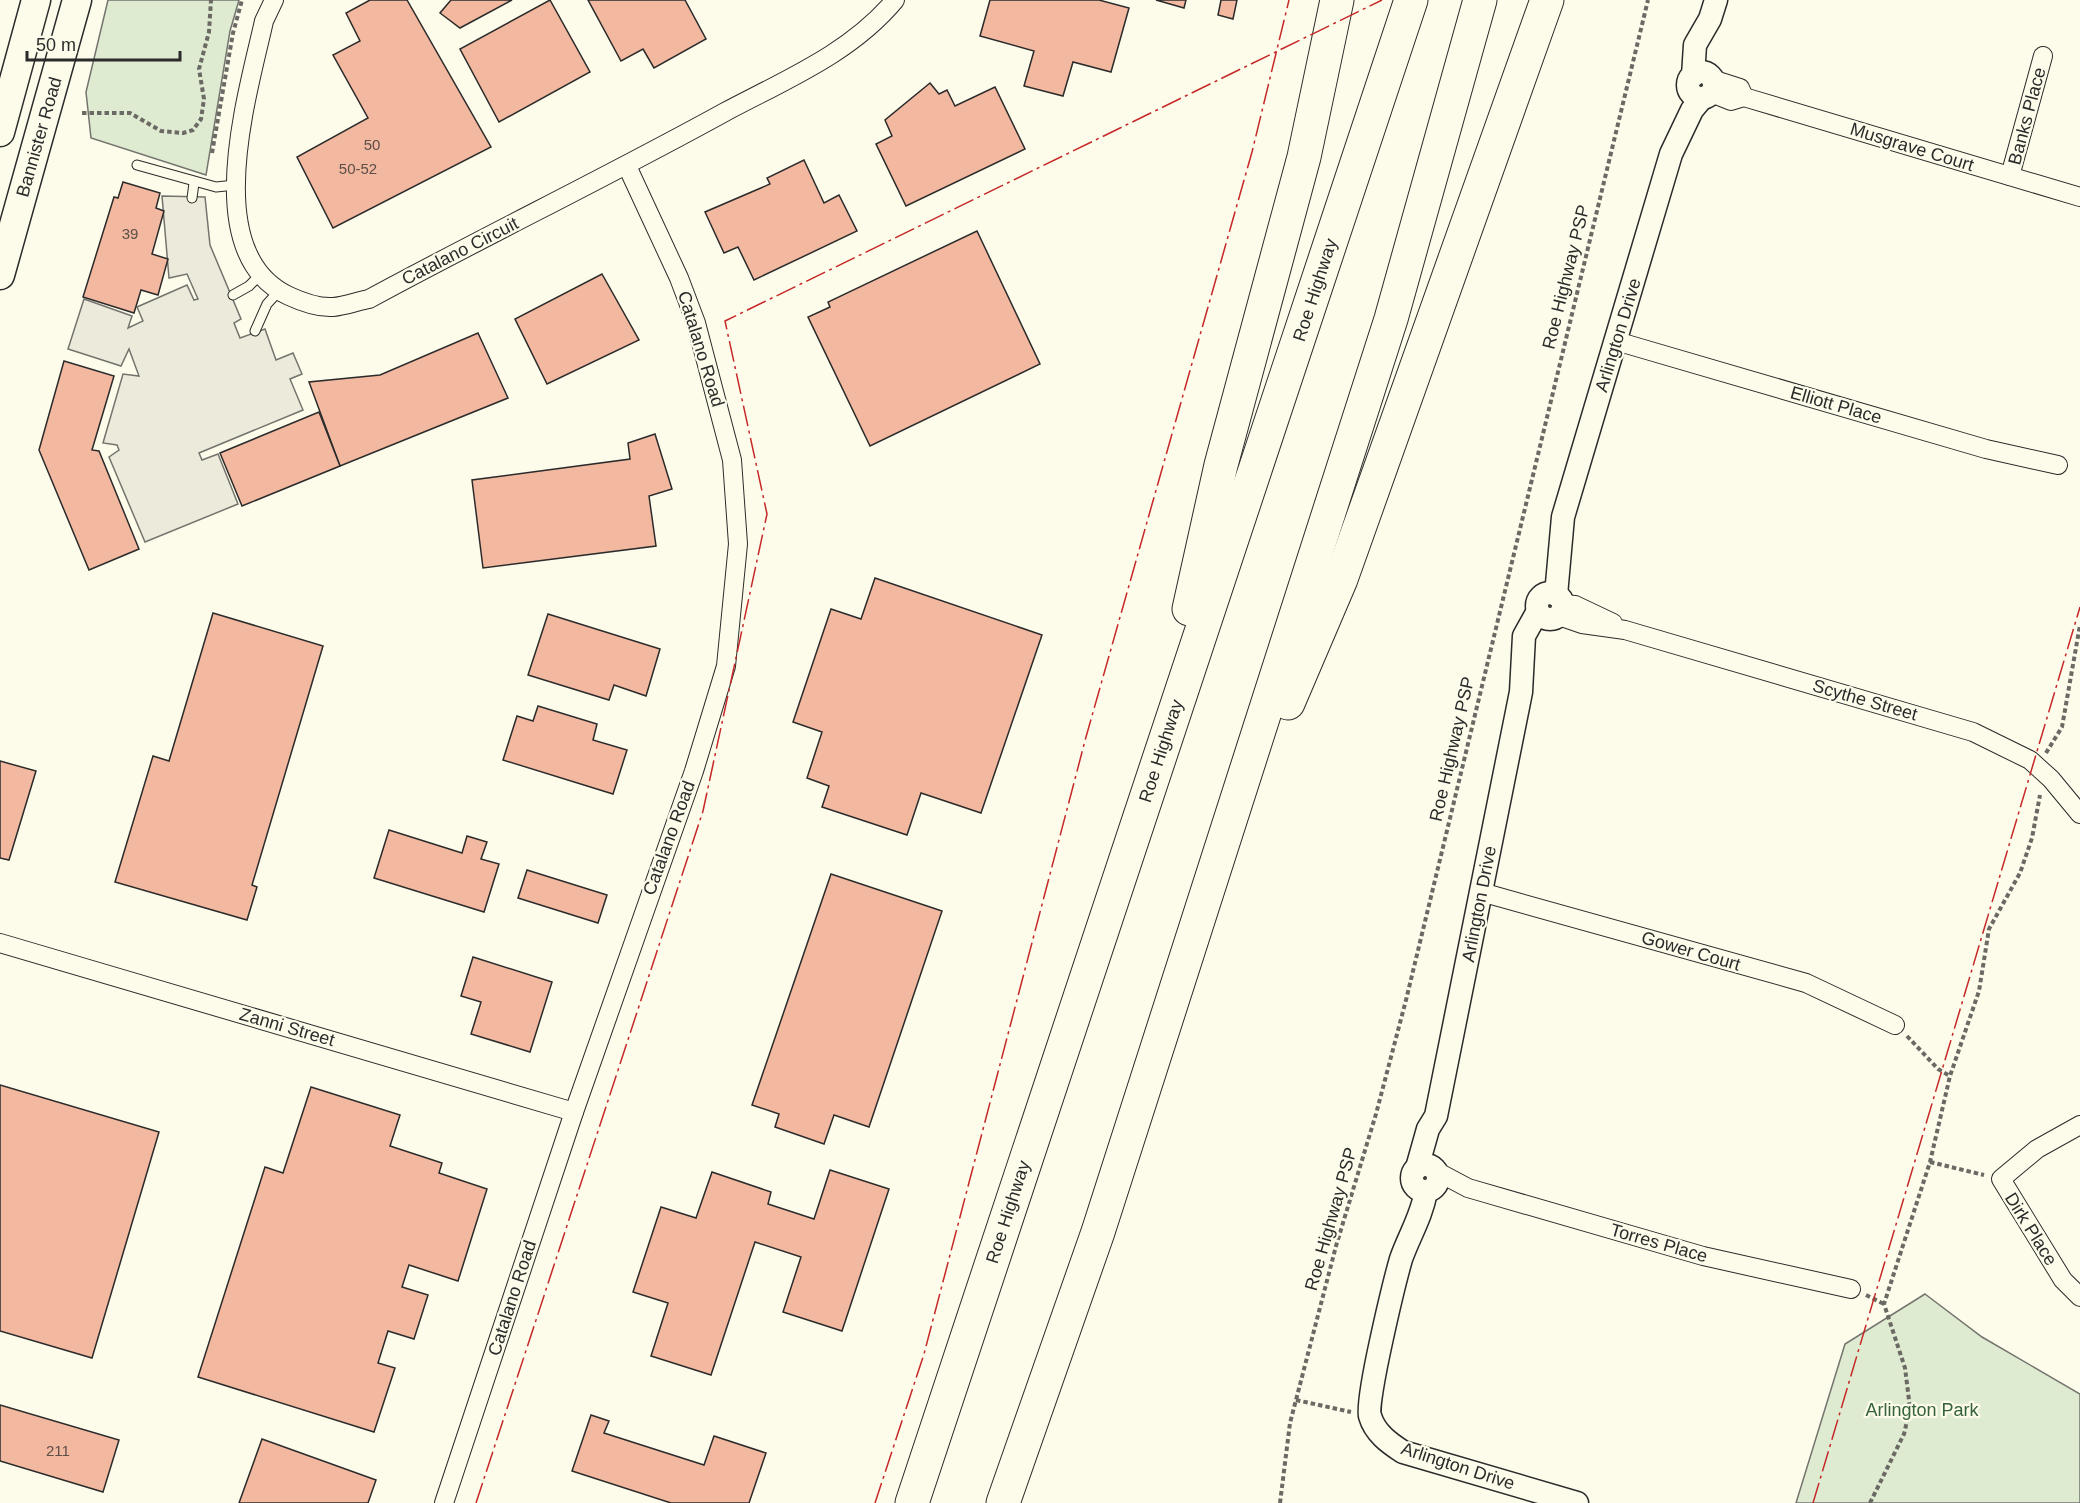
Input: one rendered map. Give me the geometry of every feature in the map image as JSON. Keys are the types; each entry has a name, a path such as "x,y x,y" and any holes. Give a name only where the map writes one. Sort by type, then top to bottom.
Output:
{"highway":[{"path":"1149,786 1221,465 1304,157 1337,0"},
{"name":"Roe Highway","path":"912,1503 1411,0"},
{"path":"1003,1503 1098,1232 1391,319 1479,0"},
{"path":"1210,884 1341,579 1547,0"}],"main road":[{"path":"0,132 36,0"},
{"name":"Bannister Road","path":"0,275 77,0"}],"street":[{"name":"Catalano Circuit","path":"274,0 264,21 236,163 235,185 242,234 261,274 279,291 304,302 333,307 369,299 627,166 841,49 877,22 895,0"},
{"name":"Arlington Drive","path":"1577,1503 1403,1452 1382,1437 1369,1415 1371,1392 1402,1258 1402,1231 1426,1178 1428,1129 1436,1116 1521,692 1551,607 1540,579 1549,547 1563,517 1671,154 1702,85 1695,45 1713,10"},
{"name":"Banks Place","path":"2010,176 2043,56"},
{"name":"Musgrave Court","path":"1702,85 1731,101 1744,97 2080,196"},
{"name":"Catalano Road","path":"444,1503 574,1112 694,771 726,666 738,544 732,460 696,323 679,278 627,166"},
{"name":"Elliott Place","path":"1616,341 1986,449 2058,465"},
{"name":"Scythe Street","path":"1551,607 1582,624 1625,630 1973,732 2006,746 2041,769 2080,814"},
{"name":"Gower Court","path":"1481,892 1806,983 1895,1025"},
{"name":"Zanni Street","path":"0,943 574,1112"},
{"name":"Dirk Place","path":"2080,1125 2037,1149 2001,1179 2063,1280 2080,1297"},
{"name":"Torres Place","path":"1426,1178 1451,1189 1468,1188 1703,1256 1851,1289"}],"lane":[{"path":"137,165 216,188 235,185"},
{"path":"192,198 194,183"},
{"path":"233,295 249,286 261,274"},
{"path":"255,331 267,304 279,291"}],"path":[{"path":"82,113 130,112 161,131 183,134 193,130 201,119 204,99 199,69 209,32 211,0"},
{"path":"212,153 233,33 242,0"},
{"name":"Roe Highway PSP","path":"1280,1503 1290,1423 1336,1246 1377,1114 1403,1011 1648,0"},
{"path":"1869,1503 1904,1434 1910,1408 1905,1368 1884,1304 1930,1162 1950,1076 1979,991 1989,929 2020,873 2032,838 2041,769 2044,756 2062,728 2080,625"},
{"path":"1895,1025 1938,1069 1950,1076"},
{"path":"1930,1162 2001,1179"},
{"path":"1296,1400 1369,1415"}],"green space":[{"path":"108,0 239,0 230,31 206,175 91,138 86,92"},
{"name":"Arlington Park","path":"1925,1294 1982,1337 2080,1394 2080,1503 1796,1503 1845,1344"}],"shaded area":[{"path":"162,196 205,197 210,245 241,319 234,323 240,338 265,329 276,360 293,353 302,374 290,379 303,410 199,453 202,460 218,454 238,504 145,542 109,457 119,450 117,445 103,443 123,374 139,376 129,349 121,366 68,349 84,299 132,316 128,328 143,321 137,307 187,285 194,300 198,299 187,274 169,278"}],"building":[{"path":"370,0 407,0 491,147 333,228 297,157 368,118 333,55 360,41 346,13"},
{"path":"451,0 512,0 460,28 440,13"},
{"path":"550,0 590,72 499,122 460,49"},
{"path":"588,0 685,0 706,39 654,68 643,49 621,61"},
{"path":"990,0 1099,0 1129,8 1111,72 1073,62 1063,96 1024,86 1034,51 980,36"},
{"path":"1156,0 1186,0 1184,8"},
{"path":"1221,0 1237,0 1233,19 1218,15"},
{"path":"930,83 939,94 947,90 955,106 995,87 1025,149 906,206 876,144 892,136 885,120"},
{"path":"804,160 824,203 839,195 857,231 754,280 738,247 724,253 705,212 770,184 767,178"},
{"path":"123,182 160,193 156,208 164,211 152,254 168,259 158,295 141,290 134,313 83,297 114,197 118,198"},
{"path":"977,231 1040,364 870,446 808,317 830,307 828,302"},
{"path":"602,274 639,340 547,384 515,319"},
{"path":"478,333 508,398 340,466 309,382 380,375"},
{"path":"64,361 114,376 92,450 99,451 139,549 89,570 39,450"},
{"path":"319,412 340,466 242,506 220,453"},
{"path":"655,434 672,489 649,496 656,546 483,568 472,480 630,459 628,443"},
{"path":"875,578 1042,635 981,813 921,793 907,835 822,807 829,786 807,778 822,732 793,722 831,609 861,619"},
{"path":"213,613 323,646 252,885 257,887 247,920 115,882 153,756 169,761"},
{"path":"548,614 660,649 646,696 614,685 609,700 528,675"},
{"path":"538,706 597,724 593,740 627,750 613,794 503,760 517,716 533,721"},
{"path":"0,761 36,771 9,860 0,858"},
{"path":"389,830 462,853 467,836 487,842 481,859 499,864 484,912 374,878"},
{"path":"527,870 607,895 598,923 518,898"},
{"path":"831,874 942,911 869,1127 834,1115 824,1144 775,1127 779,1114 752,1105"},
{"path":"473,957 552,982 530,1052 471,1034 481,1002 461,996"},
{"path":"0,1085 159,1132 92,1358 0,1331"},
{"path":"311,1087 400,1115 390,1146 442,1163 439,1173 487,1189 458,1281 409,1265 402,1287 428,1295 414,1339 388,1331 378,1363 395,1368 374,1432 198,1377 265,1167 283,1173"},
{"path":"830,1170 889,1189 842,1331 783,1312 801,1257 755,1242 711,1375 651,1356 668,1303 633,1292 661,1207 696,1218 712,1172 771,1192 768,1204 814,1219"},
{"path":"0,1405 119,1440 103,1492 0,1461"},
{"path":"591,1415 609,1421 604,1433 704,1465 714,1436 766,1453 749,1503 671,1503 572,1471"},
{"path":"262,1439 376,1480 368,1503 239,1503"}],"power":[{"path":"875,1503 924,1354 1086,737 1252,152 1289,0"},
{"path":"476,1503 703,811 767,514 725,321 1382,0"},
{"path":"1813,1503 2080,607"}]}
